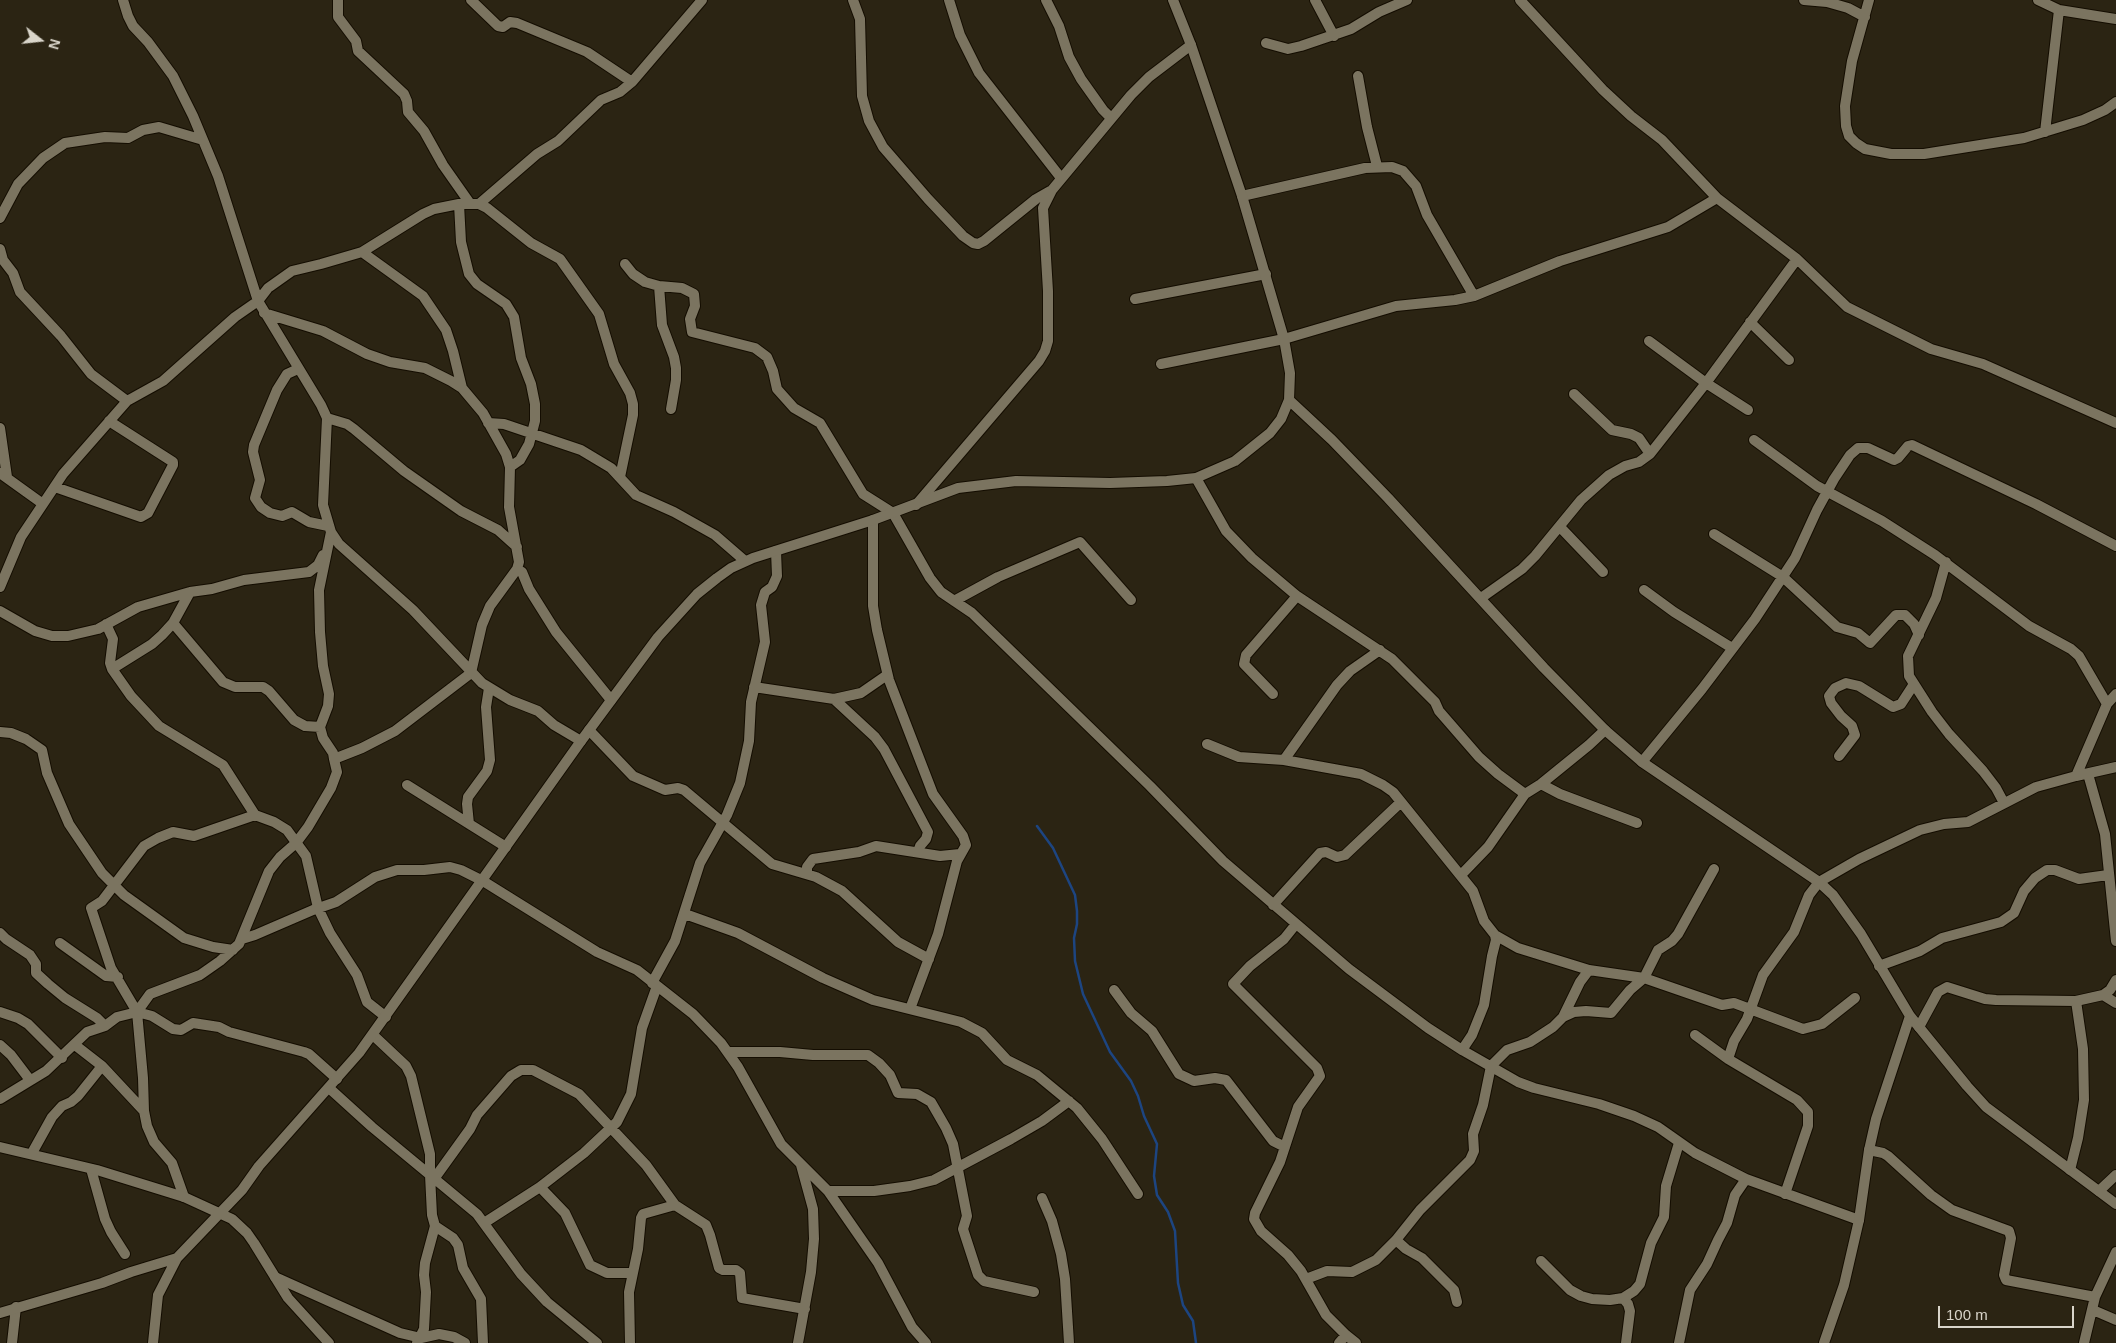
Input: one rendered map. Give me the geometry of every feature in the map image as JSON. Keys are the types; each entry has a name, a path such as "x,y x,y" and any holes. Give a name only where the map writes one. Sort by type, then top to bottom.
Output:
{"street":[{"path":"123,0 133,26 148,42 173,76 218,176 258,300 298,369 321,404 327,418 322,496 329,534 319,590 321,649 329,694 328,706 320,727 322,738 333,753 337,772 322,805 296,843 280,857 270,871 242,938 233,950 210,968 190,980 150,994 137,1012"},
{"path":"338,0 338,17 356,40 358,52 404,94 408,112 424,131 442,165 469,203 510,225 531,243 560,259 599,314 614,364 630,393 633,404 634,415 620,477"},
{"path":"471,0 498,26 503,27 510,22 517,23 587,52 632,82"},
{"path":"0,587 21,537 43,504 73,462 127,401 163,381 235,317 258,300 268,288 292,271 362,252 423,214 434,209 469,203 558,140 601,100 620,92 632,82 702,0"},
{"path":"853,0 860,18 862,96 869,121 883,147 963,236 973,243 978,244 984,241 1036,199 1052,190"},
{"path":"950,0 960,35 979,73 1061,178"},
{"path":"1046,0 1059,26 1069,57 1081,79 1111,118"},
{"path":"153,1343 158,1295 177,1258 242,1190 259,1166 337,1079 373,1035 581,741 658,637 692,599 717,578 745,561 893,513 958,488 996,482 1110,483 1196,478 1235,461 1270,433 1280,419 1289,400 1290,373 1284,339 1242,196 1173,0"},
{"path":"1315,0 1334,36"},
{"path":"1266,43 1288,48 1334,36 1407,0"},
{"path":"1520,0 1603,90 1662,140 1717,198 1797,259 1847,307 1932,349 1983,364 2116,423"},
{"path":"1804,0 1834,4 1848,8 1865,17"},
{"path":"1869,0 1846,88 1846,126 1849,136 1864,149 1891,154 1924,154 2024,138 2083,120 2116,102"},
{"path":"2038,0 2059,10 2116,19"},
{"path":"2045,132 2059,10"},
{"path":"916,505 1039,361 1045,351 1048,340 1048,290 1043,208 1052,190 1111,118 1149,77 1190,45"},
{"path":"1358,76 1367,126 1377,166"},
{"path":"0,218 18,184 43,158 65,143 105,137 128,138 143,130 159,127 203,140"},
{"path":"1242,196 1377,166 1392,167 1404,171 1416,186 1428,215 1474,296"},
{"path":"1161,364 1284,339 1396,306 1455,300 1474,296 1538,269 1668,226 1717,198"},
{"path":"469,203 461,242 468,274 477,284 506,304 514,317 521,358 531,384 535,404 533,434 520,460 510,466"},
{"path":"0,249 2,262 13,273 20,292 61,336 91,374 127,401"},
{"path":"362,252 423,296 446,330 462,388"},
{"path":"1482,598 1522,568 1560,527 1581,500 1609,475 1625,466 1639,462 1650,454 1706,383 1797,259"},
{"path":"625,264 645,282 659,286 682,288 694,294 695,306 690,319 692,332 754,348 767,357 773,371 774,384 781,395 794,408 820,423 863,494 893,513 930,578 941,592 972,613 1150,786 1222,861 1365,981 1428,1028 1462,1050 1534,1088 1598,1104 1634,1116 1658,1128 1679,1144 1746,1179 1859,1220"},
{"path":"1135,299 1266,274"},
{"path":"659,286 662,325 674,357 676,368 671,409"},
{"path":"264,312 323,331 366,354 390,362 425,368 462,388 482,413 506,454 510,466 509,507 511,526 518,548 519,562 517,569 490,606 482,625 471,673 395,731 362,748 334,759"},
{"path":"1750,322 1789,360"},
{"path":"1649,341 1706,383 1748,410"},
{"path":"298,369 287,374 277,390 254,445 253,452 260,480 255,498 261,507 270,513 282,516 292,512 329,534 413,610 471,673 489,688 510,700 538,711 554,725 581,741"},
{"path":"1574,394 1612,430 1631,434 1639,438 1650,454"},
{"path":"1289,400 1339,447 1482,598 1544,668 1605,730 1642,762 1819,882 1839,903 1861,934 1910,1016 1986,1107 2116,1204"},
{"path":"327,418 354,428 404,471 461,511 498,530 518,548"},
{"path":"55,487 141,517 148,513 173,465 172,459 109,421"},
{"path":"488,423 504,424 581,450 606,464 636,495 674,512 715,535 745,561"},
{"path":"0,428 4,475 43,504"},
{"path":"1754,440 1827,492 1882,521 1946,562 2029,626 2071,649 2078,656 2108,704"},
{"path":"1642,762 1702,689 1783,577 1795,558 1827,492 1850,455 1858,448 1868,448 1894,460 1908,446 1912,445 2036,504 2116,546"},
{"path":"1196,478 1226,531 1252,558 1297,596 1380,650 1435,702 1439,711 1479,757 1498,774 1526,794"},
{"path":"872,520 873,606 876,630 887,674 933,794 964,836 966,845 960,854 929,959 910,1009"},
{"path":"1560,527 1603,572"},
{"path":"0,612 35,631 52,636 85,633 98,629 138,607 190,592 212,589 244,580 309,572 318,566 329,534"},
{"path":"1714,534 1783,577 1837,626 1858,633 1870,643 1896,615 1905,615 1914,624 1919,635"},
{"path":"954,600 998,577 1080,542 1131,600"},
{"path":"484,1223 540,1187 584,1153 611,1129 628,1102 633,1084 642,1028 654,984 675,941 700,863 722,824 740,783 748,741 754,687 765,642 761,605 765,592 772,587 777,576 776,551"},
{"path":"1946,562 1936,598 1908,656 1909,676 1932,712 1949,734 1983,771 2004,802"},
{"path":"517,569 522,572 529,589 556,632 611,700"},
{"path":"1644,590 1674,612 1732,648"},
{"path":"112,669 152,644 162,635 173,623 190,592"},
{"path":"1273,694 1244,664 1246,655 1297,596"},
{"path":"173,623 223,682 235,687 263,687 269,691 294,720 305,726 320,727"},
{"path":"106,624 113,639 110,663 112,669 132,696 159,726 223,765 255,815 274,822 287,830 306,856 318,908 330,933 357,975 367,1002 386,1016"},
{"path":"1284,760 1337,685 1350,671 1380,650"},
{"path":"754,687 834,699 861,693 887,674"},
{"path":"1839,756 1855,735 1852,726 1831,703 1829,696 1835,688 1846,683 1860,686 1893,707 1901,704 1914,684"},
{"path":"469,824 468,797 487,771 490,760 486,707 489,688"},
{"path":"2076,776 2108,704 2116,694"},
{"path":"834,699 875,737 884,748 928,832 918,852"},
{"path":"589,730 633,776 665,790 678,788 684,790 722,824 772,864 786,870 807,874 842,891 898,942 929,959"},
{"path":"1461,875 1488,847 1526,794 1541,784 1605,730"},
{"path":"0,732 11,733 26,739 42,750 47,773 69,824 102,873 133,903 184,938 213,947 233,950"},
{"path":"1207,744 1239,757 1284,760 1361,774 1383,785 1401,802 1473,891 1484,921 1495,935 1518,948 1590,970 1644,978 1722,1005 1734,1003 1803,1029 1822,1024 1855,998"},
{"path":"1728,1059 1734,1041 1751,1009 1764,976 1794,932 1809,895 1819,882 1860,859 1920,830 1944,824 1968,822 2036,787 2116,767"},
{"path":"2088,774 2105,834 2116,941"},
{"path":"1541,784 1560,794 1637,823"},
{"path":"407,785 506,848"},
{"path":"1273,905 1311,860 1320,853 1326,852 1337,857 1345,855 1401,802"},
{"path":"184,1196 172,1163 152,1139 144,1111 137,1012 106,955 91,908 102,901 144,846 158,838 173,832 194,836 255,815"},
{"path":"807,874 808,867 813,859 859,852 876,846 940,856 960,854"},
{"path":"242,938 255,935 336,902 375,877 397,870 450,867 461,870 482,881 597,952 637,970 703,1024 728,1052 781,1144 828,1191 878,1263 912,1327 926,1343"},
{"path":"1306,1279 1327,1271 1336,1270 1344,1272 1359,1270 1376,1260 1396,1240 1406,1225 1474,1155 1473,1134 1483,1105 1491,1066 1507,1050 1530,1042 1554,1027 1564,1017 1574,1012 1612,1013 1630,990 1644,978 1658,950 1678,934 1714,869"},
{"path":"1879,966 1920,950 1942,938 2001,922 2014,913 2024,891 2035,878 2047,870 2055,870 2079,879 2108,875"},
{"path":"685,914 738,933 823,978 873,1000 972,1026 982,1033 1008,1060 1037,1075 1083,1115 1102,1139 1138,1194"},
{"path":"1296,924 1284,939 1250,966 1233,984 1319,1071 1318,1080 1298,1107 1280,1162 1255,1213 1254,1219 1261,1231 1288,1255 1306,1279 1342,1339 1356,1343"},
{"path":"0,933 30,954 36,964 36,973 48,984 65,998 97,1018 105,1026"},
{"path":"1462,1050 1472,1035 1484,1005 1496,940 1495,935"},
{"path":"60,943 106,976 118,977"},
{"path":"1564,1017 1580,982 1590,970"},
{"path":"1919,1028 1938,992 1947,986 1985,999 2076,1001 2102,996 2110,990 2116,980"},
{"path":"1114,990 1131,1013 1152,1031 1179,1074 1194,1081 1210,1078 1226,1080 1273,1140 1285,1147"},
{"path":"2102,996 2116,1003"},
{"path":"2070,1170 2078,1138 2084,1087 2083,1049 2076,1001"},
{"path":"0,1012 18,1018 28,1024 62,1058"},
{"path":"0,1099 62,1058 87,1032 105,1026 117,1017 137,1012 152,1016 174,1029 181,1030 193,1023 218,1027 229,1032 304,1052 309,1054 337,1079"},
{"path":"1826,1342 1844,1285 1859,1220 1869,1150 1876,1119 1910,1016"},
{"path":"373,1035 406,1066 411,1076 430,1154 432,1215 435,1226 425,1263 424,1329 419,1340"},
{"path":"1695,1035 1728,1059 1797,1100 1808,1112 1808,1126 1785,1194"},
{"path":"75,1045 102,1066 144,1111"},
{"path":"0,1046 11,1055 30,1080"},
{"path":"728,1052 780,1052 813,1055 862,1054 873,1058 890,1075 898,1093 917,1094 934,1106 953,1144 967,1216 963,1229 967,1246 981,1279 984,1282 1034,1292"},
{"path":"32,1154 52,1117 62,1106 78,1096 102,1066"},
{"path":"432,1177 470,1129 477,1115 511,1076 521,1070 533,1070 579,1094 646,1165 675,1205 706,1225 718,1268 736,1270 740,1273 742,1298 805,1309"},
{"path":"329,1088 372,1127 471,1207 521,1274 537,1292 580,1331 597,1343"},
{"path":"828,1191 874,1190 916,1185 934,1180 1042,1121 1069,1101"},
{"path":"1542,1261 1570,1290 1580,1296 1601,1299 1624,1298 1634,1291 1640,1284 1651,1243 1664,1217 1666,1186 1679,1144"},
{"path":"0,1147 91,1169 184,1196 232,1219 247,1233 288,1298 329,1343"},
{"path":"1869,1150 1888,1156 1931,1195 1952,1210 2009,1231 2011,1238 2004,1275 2006,1280 2095,1297"},
{"path":"798,1343 814,1254 814,1220 811,1198 801,1164"},
{"path":"91,1169 105,1219 125,1254"},
{"path":"2099,1191 2116,1175"},
{"path":"1679,1343 1690,1290 1707,1264 1727,1223 1735,1196 1746,1179"},
{"path":"540,1187 565,1213 590,1265 607,1273 633,1273"},
{"path":"1042,1198 1052,1221 1065,1279 1069,1343"},
{"path":"630,1343 629,1292 638,1249 642,1216 675,1205"},
{"path":"435,1226 453,1238 458,1245 463,1268 481,1299 483,1343"},
{"path":"1396,1240 1406,1249 1422,1258 1454,1290 1457,1302"},
{"path":"2084,1343 2095,1297 2116,1252"},
{"path":"0,1313 102,1283 177,1258"},
{"path":"275,1277 375,1323 419,1340 439,1334 454,1337 465,1343"},
{"path":"1624,1298 1630,1311 1626,1343"},
{"path":"12,1343 16,1307"},
{"path":"2093,1310 2116,1320"}],"waterway":[{"path":"1037,826 1053,848 1075,895 1077,911 1074,938 1075,961 1083,994 1110,1052 1131,1081 1157,1144 1154,1176 1157,1195 1168,1212 1175,1231 1178,1283 1183,1305 1193,1321 1196,1343"}]}
